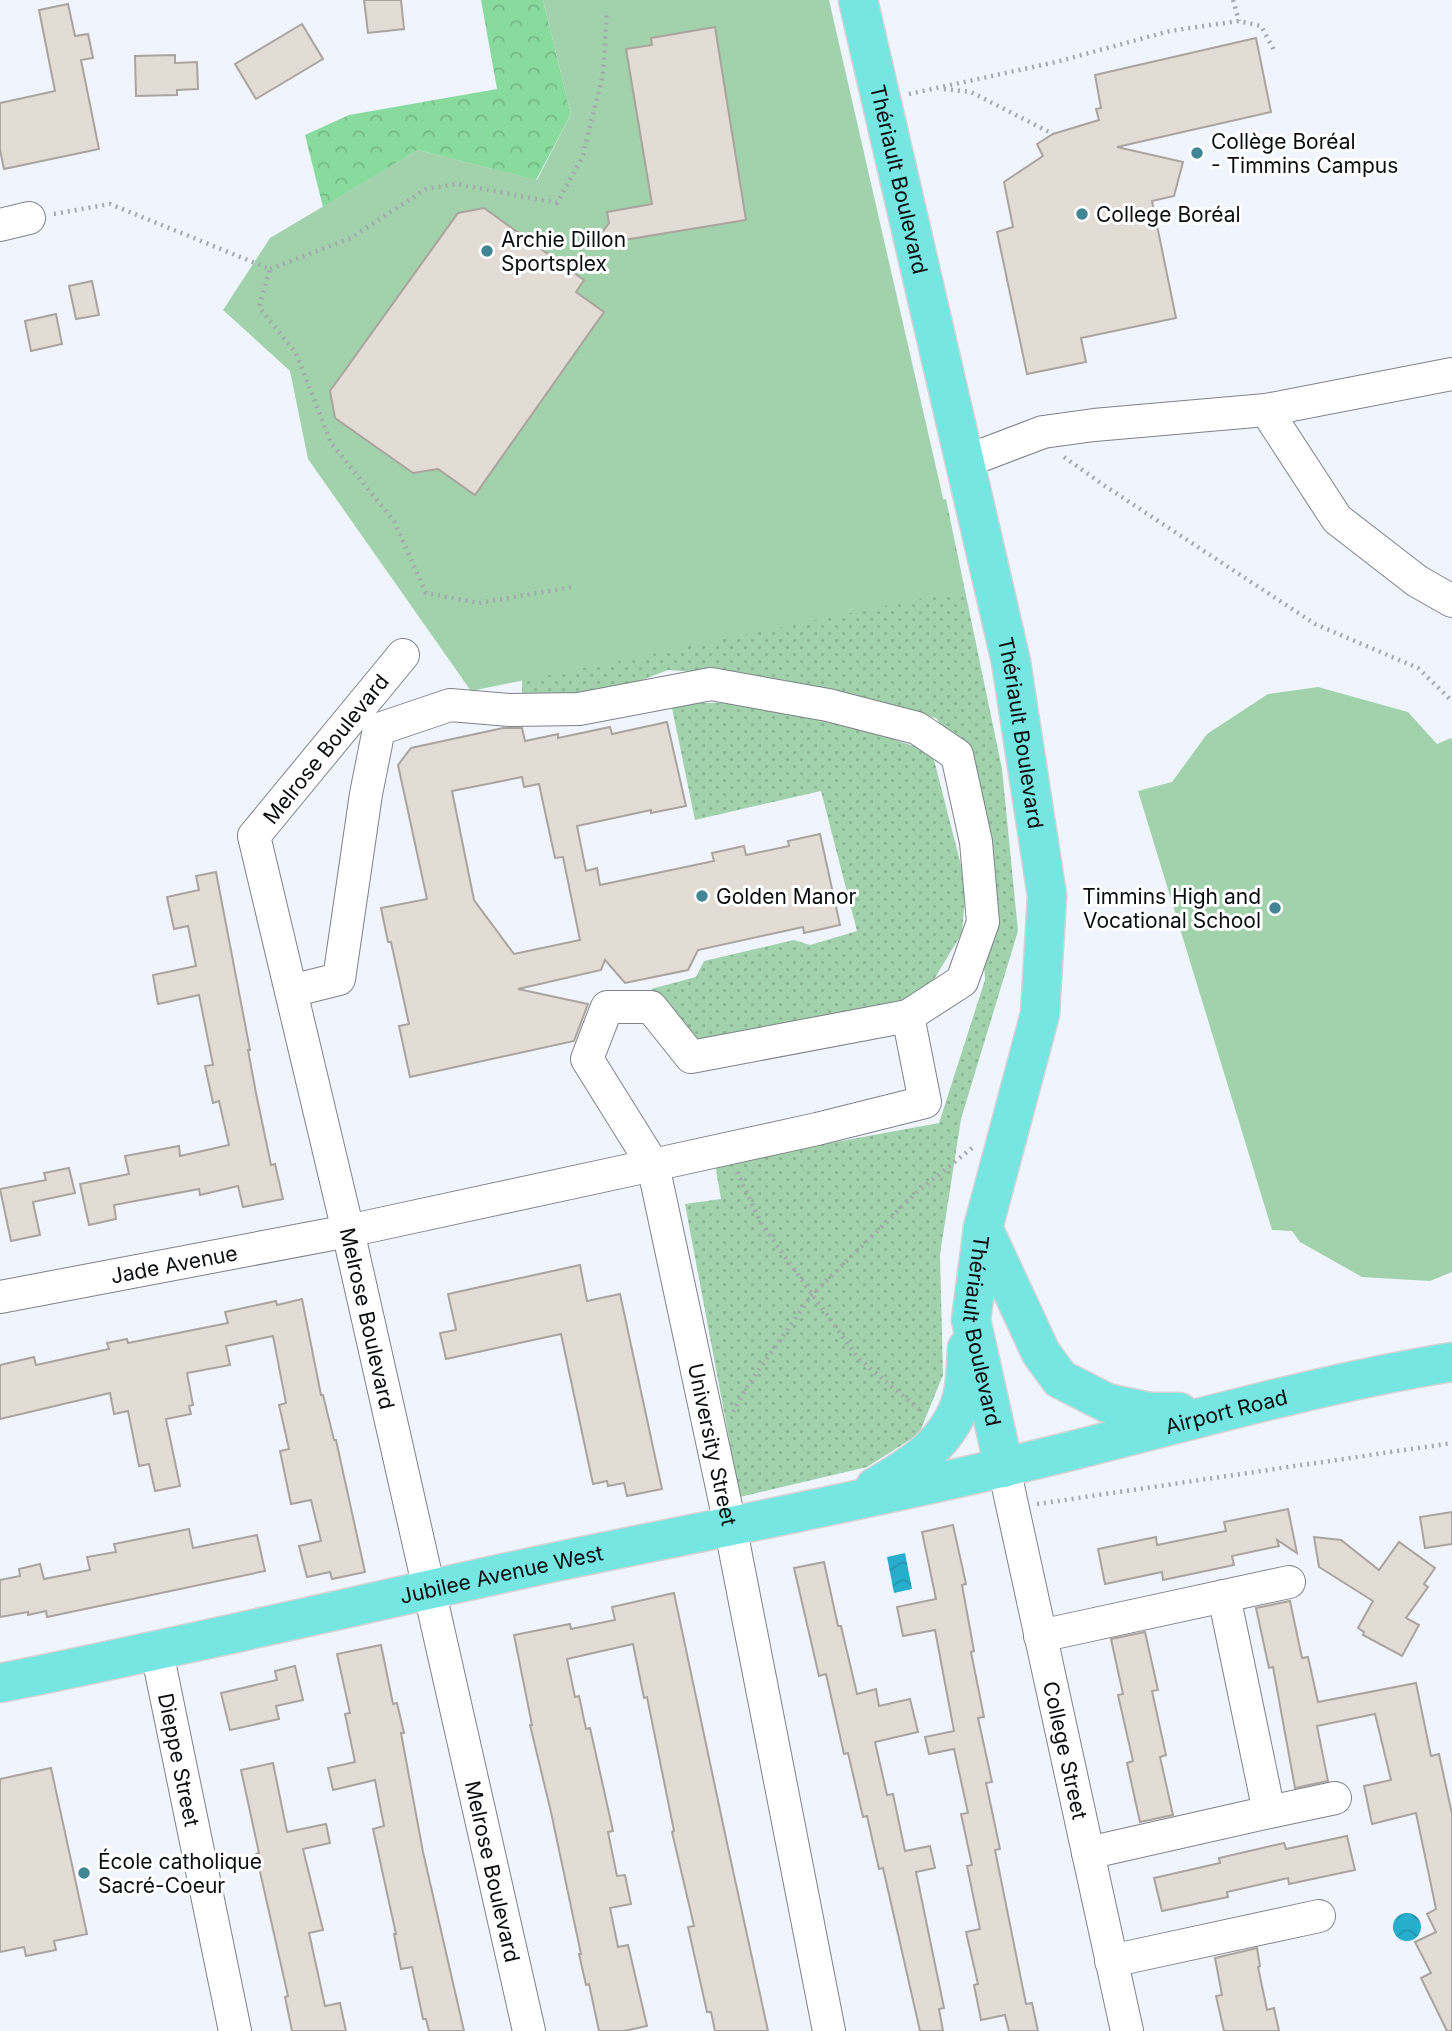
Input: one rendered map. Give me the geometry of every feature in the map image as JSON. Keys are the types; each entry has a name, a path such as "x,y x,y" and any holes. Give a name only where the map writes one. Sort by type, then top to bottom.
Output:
{"main road":[{"name":"Thériault Boulevard","path":"858,0 1011,662 1047,896 1040,1014 983,1228 971,1320 1004,1468"},
{"path":"983,1228 1041,1353 1060,1379 1108,1403 1129,1408 1151,1412 1220,1411"},
{"path":"846,1503 917,1461 947,1433 962,1398 971,1320"},
{"name":"Airport Road","path":"1004,1468 1220,1411 1452,1362"},
{"name":"Jubilee Avenue West","path":"0,1683 157,1652 430,1589 1004,1468"}],"street":[{"path":"964,462 1043,432 1266,410 1452,374"},
{"path":"1266,410 1337,519 1417,581 1452,601"},
{"name":"Melrose Boulevard","path":"403,655 254,836 348,1231 529,2031"},
{"path":"291,991 339,979 366,794 379,729 450,705 510,709 579,709 711,684 828,705 917,728 957,755 976,842 983,922 962,981 908,1016 925,1102 817,1129 348,1231"},
{"name":"University Street","path":"829,2031 730,1525 653,1165 587,1059 607,1007 650,1007 691,1057 908,1016"},
{"name":"Jade Avenue","path":"0,1297 348,1231"},
{"name":"College Street","path":"1004,1468 1127,2031"},
{"path":"1040,1636 1289,1582"},
{"path":"1224,1596 1269,1812"},
{"name":"Dieppe Street","path":"157,1652 235,2031"},
{"path":"1088,1853 1335,1798"},
{"path":"1111,1961 1319,1916"}],"path":[{"path":"1233,0 1239,21"},
{"path":"14,222 110,204 270,269 351,238 426,189 457,184 557,203 582,158 603,75 607,12"},
{"path":"880,99 940,89 1056,62 1171,31 1239,21 1261,26 1274,50"},
{"path":"940,89 971,92 1053,134"},
{"path":"270,269 259,307 296,353 331,443 394,521 426,593 478,603 573,587"},
{"path":"1043,432 1068,461 1171,530 1315,624 1418,668 1452,701"},
{"path":"713,1446 748,1385 812,1295 917,1192 974,1146"},
{"path":"727,1149 762,1225 859,1359 947,1433"},
{"path":"1012,1508 1452,1443"}],"green space":[{"path":"481,0 543,0 571,114 536,180 418,150 323,207 305,135 349,115 497,89"},
{"path":"543,0 829,0 965,594 929,597 471,691 308,459 290,371 223,310 270,238 418,150 537,180 571,114"},
{"path":"946,499 1002,769 1018,931 961,1119 940,1254 943,1375 919,1434 867,1467 740,1497 685,1204 721,1199 715,1164 939,1123 985,980 974,769 936,718 754,676 668,670 619,689 522,700 522,680 913,506"},
{"path":"1318,687 1408,712 1437,744 1451,738 1452,741 1452,1272 1430,1281 1362,1277 1300,1242 1292,1231 1272,1230 1138,791 1172,782 1207,734 1268,694"},
{"path":"671,703 732,703 856,727 932,752 966,885 962,933 930,986 911,998 698,1044 651,989 696,977 704,961 794,940 810,945 857,931 821,791 695,820"}],"water":[{"path":"905,1553 912,1589 894,1593 887,1557"},
{"path":"1407,1913 1417,1917 1421,1927 1417,1937 1407,1941 1397,1937 1393,1927 1397,1917"}],"building":[{"path":"364,0 401,0 404,29 368,33"},
{"path":"68,4 75,36 88,34 93,58 81,60 99,149 4,169 0,150 0,103 55,91 39,10"},
{"path":"302,24 323,59 256,99 235,64"},
{"path":"715,27 746,220 593,245 609,223 607,212 652,204 626,49 652,45 651,38"},
{"name":"College Boréal","path":"1256,38 1271,112 1117,147 1183,162 1174,196 1152,201 1176,318 1081,338 1086,362 1027,374 997,232 1013,227 1004,182 1043,156 1037,144 1053,134 1099,120 1096,109 1101,108 1095,75"},
{"path":"175,55 175,63 197,62 198,89 177,90 177,95 136,96 135,56"},
{"name":"Archie Dillon Sportsplex","path":"484,208 584,280 576,292 604,312 475,495 438,469 413,473 335,418 330,391 458,213"},
{"path":"92,281 99,315 76,319 69,286"},
{"path":"56,314 62,344 31,351 25,321"},
{"name":"Golden Manor","path":"667,722 686,806 651,813 651,810 577,826 586,871 597,868 600,885 714,861 712,853 744,846 746,855 789,846 788,841 820,834 840,925 804,933 803,927 698,950 688,970 625,983 605,960 601,970 518,989 588,1004 574,1041 410,1077 399,1026 409,1024 381,908 427,899 398,765 411,748 503,728 522,728 525,741 558,734 558,738 610,727 612,734","holes":["522,777 524,787 539,784 555,858 563,857 580,940 514,954 474,900 452,791"]},
{"path":"216,872 256,1093 271,1165 275,1164 283,1199 243,1207 238,1186 200,1195 199,1189 114,1205 116,1219 89,1225 80,1184 129,1174 125,1156 179,1146 180,1156 229,1145 219,1101 213,1103 205,1066 213,1065 199,995 158,1004 153,975 196,966 188,926 174,929 167,897 199,890 196,876"},
{"path":"69,1168 75,1193 33,1202 40,1235 11,1241 0,1189 46,1180 44,1173"},
{"path":"580,1265 587,1301 620,1294 662,1489 627,1496 624,1483 608,1486 607,1481 593,1484 561,1334 446,1359 440,1333 456,1330 448,1294"},
{"path":"302,1299 321,1395 336,1440 365,1572 332,1579 330,1572 307,1577 299,1546 321,1541 311,1500 291,1504 280,1451 289,1449 279,1405 286,1403 273,1336 226,1346 230,1365 187,1373 193,1405 189,1406 191,1414 166,1419 180,1486 155,1491 149,1464 139,1466 128,1411 114,1414 110,1393 0,1419 0,1365 34,1357 36,1365 109,1349 107,1343 127,1339 128,1343 228,1323 225,1312 276,1301 277,1305"},
{"path":"1288,1509 1297,1553 1277,1540 1279,1546 1232,1556 1234,1565 1163,1580 1162,1572 1105,1584 1098,1549 1156,1537 1157,1545 1226,1531 1224,1522"},
{"path":"1452,1512 1452,1544 1425,1548 1420,1517"},
{"path":"953,1525 966,1584 962,1585 974,1651 971,1652 984,1717 978,1718 992,1782 986,1783 1000,1849 995,1850 1026,2004 1032,2003 1038,2031 1009,2031 1005,2015 981,2020 974,1985 978,1984 966,1932 980,1929 967,1866 972,1865 961,1814 968,1813 954,1749 929,1754 925,1737 954,1731 935,1630 903,1636 897,1607 936,1599 922,1532"},
{"path":"189,1529 193,1548 257,1535 265,1571 47,1617 46,1611 0,1617 0,1580 20,1576 19,1569 40,1564 44,1579 90,1570 87,1557 116,1552 114,1544"},
{"path":"1314,1537 1341,1540 1379,1570 1399,1542 1435,1568 1424,1584 1428,1587 1406,1618 1419,1625 1402,1656 1363,1635 1364,1632 1358,1628 1373,1601 1319,1567"},
{"path":"824,1562 857,1694 876,1689 879,1706 910,1699 918,1732 875,1742 887,1795 893,1794 905,1851 930,1846 935,1868 916,1872 944,2008 939,2009 943,2031 920,2031 883,1868 879,1869 867,1816 863,1817 848,1753 844,1754 826,1674 819,1676 794,1568"},
{"path":"674,1593 768,2031 715,2031 711,2012 707,2012 688,1927 694,1926 672,1832 674,1831 647,1697 644,1698 633,1644 567,1659 575,1697 579,1696 586,1729 590,1728 613,1831 608,1832 617,1876 625,1875 631,1904 610,1908 618,1947 628,1945 647,2026 624,2031 599,2031 589,1984 586,1985 579,1954 551,1812 530,1725 514,1635 570,1624 571,1629 615,1620 612,1607"},
{"path":"1290,1601 1302,1658 1308,1657 1318,1702 1416,1683 1431,1756 1439,1754 1452,1814 1452,2031 1447,2031 1421,1978 1431,1973 1415,1942 1436,1932 1427,1914 1436,1909 1416,1813 1372,1824 1364,1786 1391,1780 1375,1714 1317,1726 1328,1781 1295,1788 1273,1667 1269,1668 1256,1608"},
{"path":"1145,1632 1158,1690 1152,1691 1166,1755 1160,1757 1173,1815 1140,1822 1127,1763 1133,1761 1118,1695 1123,1694 1111,1639"},
{"path":"381,1645 393,1704 397,1703 404,1733 401,1733 423,1852 464,2031 429,2031 426,2019 423,2019 412,1967 401,1969 373,1829 384,1826 375,1780 333,1790 328,1768 355,1762 345,1714 350,1713 337,1654"},
{"path":"295,1666 303,1700 276,1706 279,1719 230,1730 221,1693 277,1680 275,1671"},
{"path":"273,1763 287,1832 326,1824 330,1843 303,1849 323,1930 309,1933 325,2006 340,2003 346,2031 292,2031 285,1997 288,1996 256,1854 259,1853 241,1770"},
{"path":"51,1768 87,1934 54,1941 56,1950 26,1956 24,1947 0,1952 0,1779"},
{"path":"1347,1836 1355,1870 1289,1884 1288,1878 1227,1892 1228,1897 1162,1911 1154,1878 1220,1863 1219,1858 1284,1843 1286,1849"},
{"path":"1257,1948 1267,2010 1274,2008 1279,2031 1224,2031 1216,1996 1222,1995 1215,1958"}],"place":[{"name":"Collège Boréal - Timmins Campus","path":"1197,153"},
{"name":"College Boréal","path":"1082,214"},
{"name":"Archie Dillon Sportsplex","path":"487,251"},
{"name":"Golden Manor","path":"702,896"},
{"name":"Timmins High and Vocational School","path":"1275,908"},
{"name":"École catholique Sacré-Coeur","path":"84,1873"}]}
